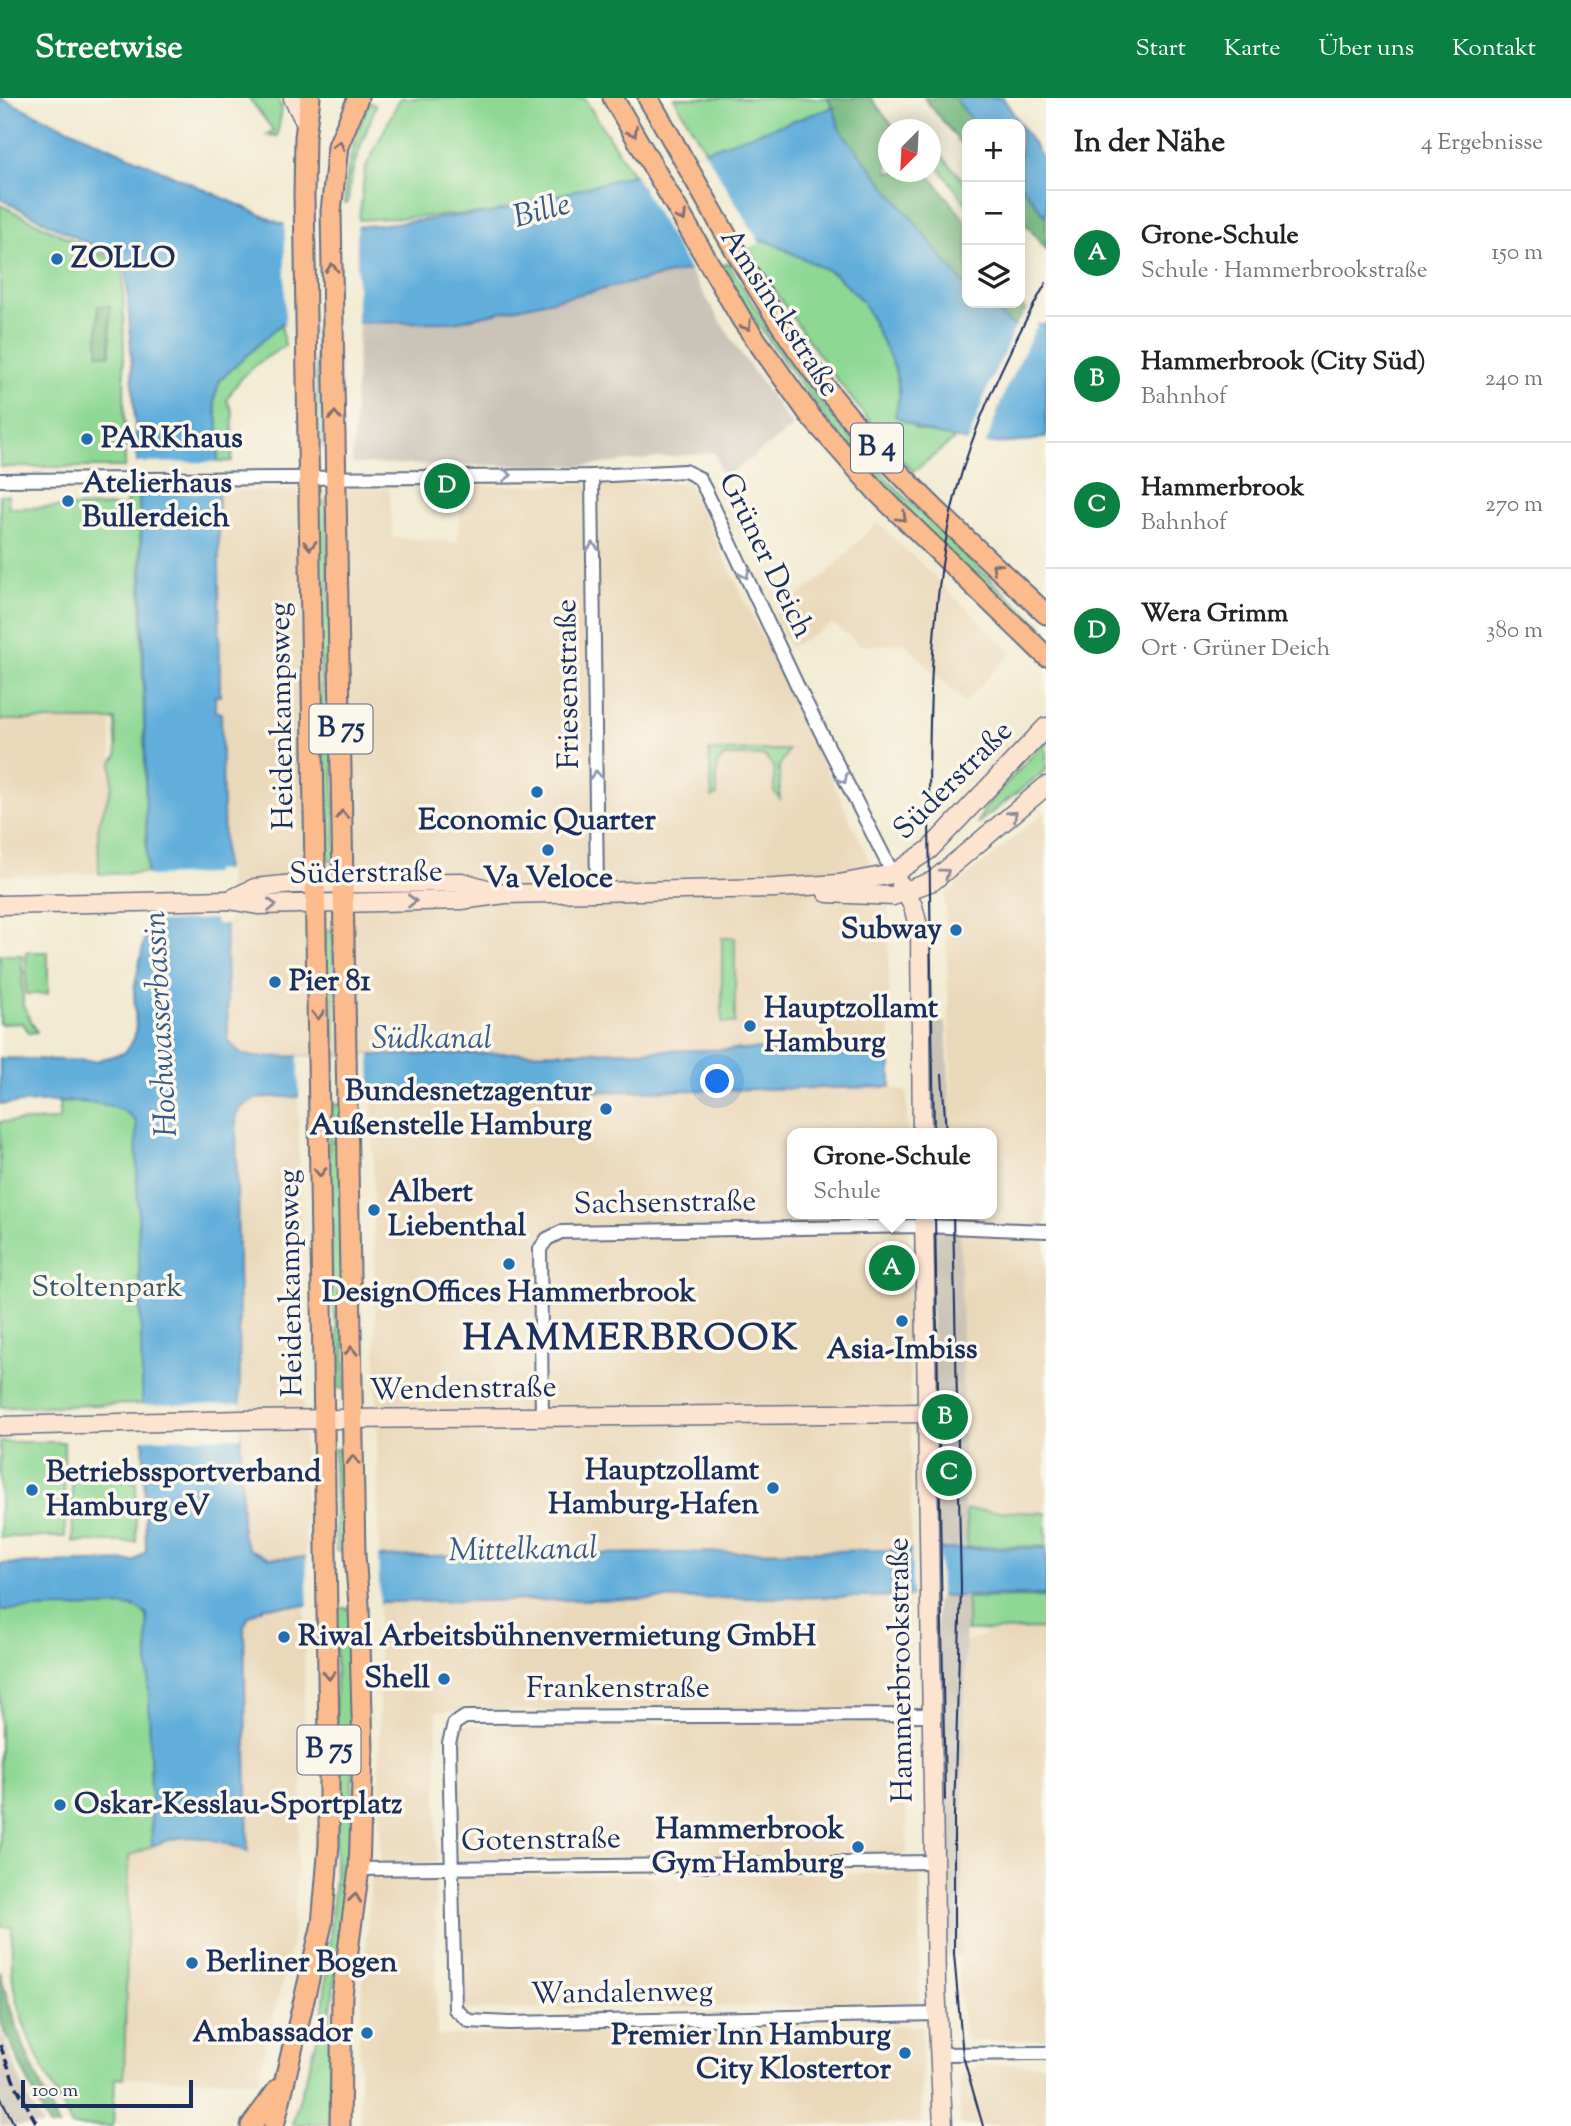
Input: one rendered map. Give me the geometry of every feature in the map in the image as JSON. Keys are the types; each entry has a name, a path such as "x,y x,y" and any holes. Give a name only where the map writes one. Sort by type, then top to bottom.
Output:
{"main road":[{"name":"Heidenkampsweg","path":"274,2126 308,1992 326,1893 329,1763 304,212 306,124 310,98"},
{"name":"Heidenkampsweg","path":"340,2126 342,1995 359,1869 363,1751 352,1420 331,212 338,146 358,98"},
{"name":"Amsinckstraße","path":"613,98 711,268 776,370 837,450 1046,656"},
{"name":"Amsinckstraße","path":"648,98 783,326 832,397 920,495 1046,614"},
{"path":"251,2126 283,2082"}],"street":[{"path":"293,98 306,124"},
{"name":"Grüner Deich","path":"0,480 592,476 685,471 699,478 808,708 906,893"},
{"name":"Friesenstraße","path":"592,476 597,892"},
{"name":"Süderstraße","path":"0,905 229,900 258,905 316,893 461,900 505,894 839,884 894,874 929,850 1046,727"},
{"name":"Süderstraße","path":"775,888 877,897 906,893 933,881 1046,786"},
{"path":"958,820 979,845"},
{"path":"906,893 920,934 922,1128"},
{"path":"924,1220 1046,1231"},
{"name":"Hammerbrookstraße","path":"924,1220 930,1715 937,2014 943,2126"},
{"name":"Sachsenstraße","path":"542,1418 540,1249 547,1239 561,1231 924,1220"},
{"name":"Wendenstraße","path":"0,1426 240,1420 926,1413"},
{"name":"Frankenstraße","path":"452,1868 450,1731 465,1717 930,1715"},
{"name":"Gotenstraße","path":"359,1869 934,1863"},
{"name":"Wandalenweg","path":"452,1868 455,2009 469,2021 937,2014"},
{"path":"939,2054 1046,2053"}],"shaded area":[{"path":"689,270 739,351 793,427 723,479 715,452 584,466 352,464 359,324 454,322"},
{"path":"688,483 888,898 890,1047 372,1057 254,1057 241,1054 228,1041 221,713 215,712 215,696 220,696 216,492 389,487 393,538 457,542 463,486"},
{"path":"877,522 1012,652 965,702 904,643 862,646 833,624 790,647 774,614 826,575"},
{"path":"0,720 111,720 112,786 98,826 99,874 0,876"},
{"path":"1046,811 1046,1526 966,1527 958,1219 997,1219 997,1128 953,1128 945,895"},
{"path":"928,1022 946,1022 952,1128 929,1128"},
{"path":"891,1087 907,1092 907,1128 787,1128 787,1219 908,1219 911,1550 379,1557 372,1095"},
{"path":"256,1097 298,1097 306,1557 262,1557 249,1549 242,1534 236,1115 242,1106"},
{"path":"930,1219 959,1219 966,1597 961,1957 942,1956"},
{"path":"908,1598 909,1710 437,1711 437,1863 380,1863 379,1602"},
{"path":"305,1606 304,1752 292,1942 258,2080 124,2078 129,1856 162,1842 193,1836 221,1841 248,1851 244,1626 249,1616 265,1607"},
{"path":"1046,1630 1046,2039 967,2041 959,1994 961,1640 969,1641 990,1632"},
{"path":"905,1722 907,1854 458,1859 455,1725"},
{"path":"920,1873 919,2004 456,2010 456,1876"},
{"path":"435,1876 437,2036 762,2026 922,2026 921,2124 360,2126 359,2039 371,1877"},
{"path":"0,2029 28,2099 43,2126 0,2126"},
{"path":"1046,2064 1046,2125 960,2126 959,2079 968,2069 983,2065"}],"green space":[{"path":"249,98 278,98 282,109 277,136 266,135 273,130"},
{"path":"400,98 584,98 633,175 490,213 359,220 365,169"},
{"path":"674,98 828,98 834,107 706,151"},
{"path":"828,98 871,98 887,119 878,119 878,177 839,128"},
{"path":"924,98 955,98 971,119 962,119 962,145"},
{"path":"369,102 376,105 355,164 348,203 344,203 352,151"},
{"path":"941,155 962,179 962,198 941,170"},
{"path":"882,182 935,182 962,217 962,282"},
{"path":"1025,190 1046,217 1046,249 1025,223"},
{"path":"0,205 123,265 125,467 0,467"},
{"path":"758,240 778,245 825,269 850,286 869,310 885,341 896,375 899,405 915,429 957,437 913,472 824,362 784,305 745,244"},
{"path":"728,263 785,354 833,417 920,513 1046,631 1046,643 925,531 887,492 843,440 781,358 724,273 721,266"},
{"path":"98,306 110,306 110,355 98,354"},
{"path":"991,308 1024,308 1025,310 1014,326"},
{"path":"281,323 285,346 244,375 227,400 233,413 232,461 217,462 218,423 214,399 220,380"},
{"path":"316,329 319,329 325,447 322,446 317,412"},
{"name":"Hochwasserbassin","path":"0,495 8,495 9,508 126,506 127,497 139,497 147,873 99,874 98,826 112,786 112,762 117,756 115,720 0,720"},
{"path":"326,501 336,861 329,860 327,786 322,765 318,503"},
{"path":"1046,738 1046,770 978,823 989,804"},
{"path":"788,750 779,767 780,799 774,792 774,767 765,756 725,756 717,764 717,795 712,798 709,751"},
{"path":"325,930 333,930 335,1048 327,1048"},
{"path":"722,938 735,938 735,1023 722,1023"},
{"path":"26,952 48,952 48,994 26,994"},
{"path":"0,955 22,955 23,1005 37,1032 29,1033 23,1023 0,1024"},
{"name":"Stoltenpark","path":"59,1103 116,1107 124,1110 136,1122 143,1404 0,1407 0,1122 59,1120"},
{"path":"328,1104 341,1105 345,1389 338,1388 337,1326 331,1297"},
{"name":"Betriebssportverband Hamburg eV","path":"0,1442 64,1442 65,1537 0,1537"},
{"path":"334,1449 340,1449 344,1551 336,1551"},
{"path":"72,1479 131,1479 136,1483 136,1542 73,1542"},
{"path":"966,1510 1046,1513 1046,1546 967,1547"},
{"path":"1046,1597 1046,1629 967,1631 967,1598"},
{"path":"120,1605 143,1609 148,1620 152,1846 129,1856 124,2078 115,2078 113,2126 72,2126 37,2055 16,1999 12,1927 0,1927 0,1610"},
{"path":"336,1607 350,1609 353,1779 350,1865 330,2017 329,2124 292,2124 322,2023 335,1879"},
{"path":"0,1971 18,2031 59,2126 49,2126 0,2021"}],"water":[{"name":"Bille","path":"0,98 279,223 308,232 490,213 633,175 834,107 839,128 878,177 878,182 882,182 962,282 962,308 991,308 1014,326 1046,324 1046,437 1008,443 949,437 912,425 895,416 900,392 894,366 863,302 835,274 765,240 745,244 689,270 454,322 282,323 220,380 214,399 218,423 220,696 215,696 215,711 221,713 228,1041 241,1054 254,1057 890,1047 891,1087 372,1095 298,1093 298,1097 263,1097 248,1102 236,1115 242,1534 249,1549 270,1558 1046,1548 1046,1595 379,1602 265,1607 249,1616 244,1626 248,1852 212,1840 188,1837 152,1846 147,1614 133,1606 0,1610 0,1564 135,1561 146,1551 136,1122 126,1113 111,1106 93,1103 53,1101 0,1104 0,1058 95,1061 124,1053 134,1039 136,1028 134,990 146,932 147,873 142,551 126,263 0,199"},
{"path":"955,98 1003,98 1017,119 971,119"},
{"path":"1025,131 1046,163 1046,217 1025,190"}],"pier":[{"path":"704,150 760,243 691,273 634,173"},
{"path":"285,221 308,228 357,223 357,325 285,325"},
{"path":"1039,321 1005,391 985,446 968,443 987,389 1018,322"},
{"path":"220,462 220,492 135,493 133,463"},
{"path":"216,870 228,870 229,924 216,924 215,919 143,923 143,873 150,876 212,874"},
{"path":"370,1055 371,1096 299,1097 298,1056"},
{"path":"241,1404 241,1437 140,1439 140,1405"},
{"path":"939,1547 940,1600 912,1600 911,1548"},
{"path":"378,1554 380,1605 308,1607 306,1556"}],"tram line":[{"path":"934,1128 930,704 944,551 959,483 978,424 1003,366 1046,283"},
{"path":"942,1074 946,1128"},
{"path":"935,1219 945,1800"},
{"path":"953,1219 961,1588 954,1814 954,1954 963,2056 983,2126"},
{"path":"0,2096 15,2126"}],"railway":[{"path":"0,2045 14,2082 38,2126"}],"place":[{"name":"ZOLLO","path":"57,259"},
{"name":"PARKhaus","path":"87,439"},
{"name":"Wera Grimm","path":"447,486"},
{"name":"Atelierhaus Bullerdeich","path":"68,501"},
{"name":"Economic Quarter","path":"537,792"},
{"name":"Va Veloce","path":"548,850"},
{"name":"Subway","path":"956,930"},
{"name":"Pier 81","path":"275,982"},
{"name":"Hauptzollamt Hamburg","path":"750,1026"},
{"name":"Bundesnetzagentur Außenstelle Hamburg","path":"606,1109"},
{"name":"Albert Liebenthal","path":"374,1210"},
{"name":"DesignOffices Hammerbrook","path":"509,1264"},
{"name":"Grone-Schule","path":"892,1268"},
{"name":"Asia-Imbiss","path":"902,1321"},
{"name":"Hammerbrook (City Süd)","path":"945,1417"},
{"name":"Hammerbrook","path":"949,1473"},
{"name":"Hauptzollamt Hamburg-Hafen","path":"773,1488"},
{"name":"Betriebssportverband Hamburg eV","path":"32,1490"},
{"name":"Riwal Arbeitsbühnenvermietung GmbH","path":"284,1637"},
{"name":"Shell","path":"444,1679"},
{"name":"Oskar-Kesslau-Sportplatz","path":"60,1805"},
{"name":"Hammerbrook Gym Hamburg","path":"858,1847"},
{"name":"Berliner Bogen","path":"192,1963"},
{"name":"Ambassador","path":"367,2033"},
{"name":"Premier Inn Hamburg City Klostertor","path":"905,2053"}],"district":[{"name":"HAMMERBROOK","path":"631,1340"}],"water label":[{"name":"Südkanal","path":"432,1040"},
{"name":"Mittelkanal","path":"523,1551"}]}
